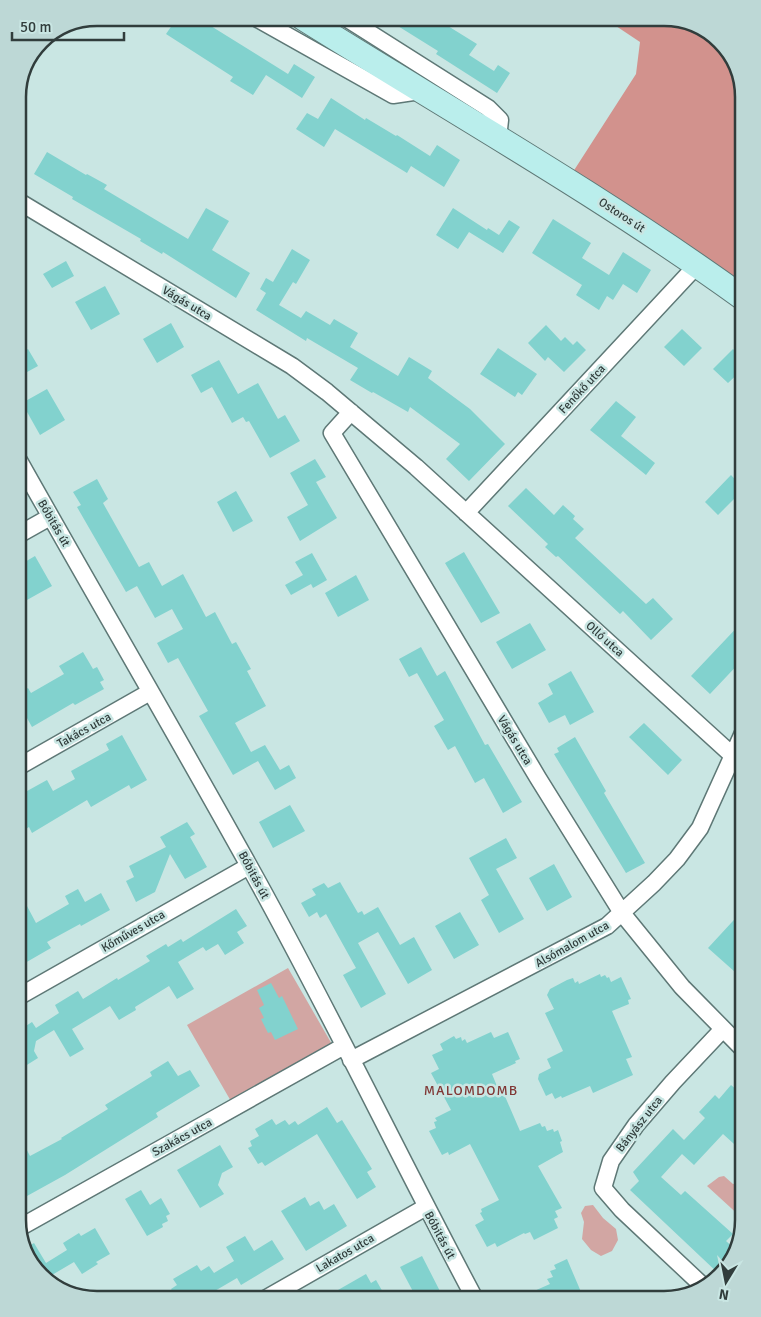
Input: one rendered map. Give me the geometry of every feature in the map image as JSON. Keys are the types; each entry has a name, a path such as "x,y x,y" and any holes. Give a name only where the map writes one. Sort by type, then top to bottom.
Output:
{"main road":[{"name":"Ostoros út","path":"316,26 567,180 698,264 735,291"}],"street":[{"path":"270,26 393,95 420,91"},
{"path":"359,26 488,108 500,120 498,138"},
{"name":"Vágás utca","path":"26,206 292,366 351,412 416,467 466,513"},
{"name":"Fenőkő utca","path":"466,513 698,264"},
{"name":"Vágás utca","path":"351,412 332,433 538,778 622,913 682,987 735,1040"},
{"name":"Bóbitás út","path":"26,474 249,866 470,1291"},
{"name":"Olló utca","path":"466,513 735,756"},
{"path":"26,530 50,517"},
{"name":"Takács utca","path":"26,762 150,692"},
{"name":"Alsómalom utca","path":"348,1053 607,926 677,859 700,828 735,767"},
{"name":"Kőműves utca","path":"26,992 249,866"},
{"name":"Bányász utca","path":"698,1281 622,1210 603,1188 611,1161 636,1125 672,1082 723,1029"},
{"name":"Szakács utca","path":"26,1224 348,1053"},
{"name":"Lakatos utca","path":"279,1291 426,1207"}],"shaded area":[{"path":"616,26 669,26 687,30 711,44 727,66 732,79 735,97 735,288 571,175 636,74 640,42"},
{"path":"288,968 333,1046 232,1103 187,1025"},
{"path":"724,1176 735,1184 735,1212 707,1186 719,1177"},
{"path":"593,1205 603,1218 616,1229 618,1240 612,1251 601,1256 591,1250 582,1239 584,1222 581,1213 585,1206"}],"building":[{"path":"172,26 211,26 288,74 294,64 315,77 302,98 266,75 253,95 230,81 233,77 166,34"},
{"path":"398,26 448,26 477,44 469,55 494,71 498,65 510,73 497,93 436,54 438,51"},
{"path":"331,98 365,120 366,118 397,135 430,156 437,145 460,160 444,187 411,166 407,173 335,129 324,147 296,129 307,113 318,119"},
{"path":"47,152 107,185 104,189 188,239 206,208 229,221 212,250 250,273 236,298 163,252 162,254 140,241 141,239 72,199 73,197 34,174"},
{"path":"453,208 487,230 488,228 499,235 509,220 520,227 503,253 469,232 458,249 436,235"},
{"path":"553,219 591,243 582,258 609,275 623,252 651,270 637,293 623,284 613,300 607,296 599,310 576,295 582,285 532,253"},
{"path":"292,249 310,260 296,284 293,282 279,305 301,318 306,311 330,325 334,319 358,333 350,347 398,376 409,357 432,371 428,378 470,409 505,444 469,481 446,459 460,444 410,407 408,412 350,380 358,368 307,338 306,341 256,310 266,293 260,289 266,278 273,282"},
{"path":"66,261 74,276 52,288 43,274"},
{"path":"105,286 120,314 91,330 75,302"},
{"path":"171,323 184,347 157,363 143,339"},
{"path":"546,325 561,341 565,337 573,345 577,341 586,350 564,372 548,357 545,361 528,343"},
{"path":"682,329 702,348 684,366 664,347"},
{"path":"498,348 537,374 522,395 518,392 515,397 480,374"},
{"path":"28,349 38,366 26,373 26,350"},
{"path":"733,349 735,351 735,376 728,383 713,369"},
{"path":"219,360 238,394 258,383 278,419 285,415 300,441 270,458 249,421 246,422 243,417 232,423 212,387 201,393 191,375"},
{"path":"47,389 65,420 40,435 26,410 26,401"},
{"path":"616,401 636,417 621,436 655,463 646,475 590,430"},
{"path":"315,459 326,477 316,482 337,518 300,541 287,517 308,505 290,473"},
{"path":"731,475 735,479 735,498 718,515 705,502"},
{"path":"97,479 108,499 103,503 139,567 149,562 162,586 183,574 206,617 215,612 232,644 236,642 251,669 247,671 266,706 235,723 251,752 265,745 280,770 289,765 296,778 275,790 258,761 233,775 199,716 208,711 178,658 168,663 157,643 183,629 172,609 155,618 137,586 126,592 77,507 81,505 73,492"},
{"path":"526,488 554,515 563,505 575,516 573,519 584,529 575,538 646,604 653,598 673,619 651,640 623,611 620,614 558,556 556,557 545,547 548,544 508,506"},
{"path":"236,491 253,521 233,532 217,502"},
{"path":"464,552 500,613 481,623 445,563"},
{"path":"312,553 327,580 313,588 311,584 291,595 285,585 303,575 295,562"},
{"path":"35,556 52,586 26,601 26,561"},
{"path":"356,575 369,600 338,617 325,593"},
{"path":"530,623 546,650 512,669 496,642"},
{"path":"735,630 735,668 710,694 691,676"},
{"path":"421,647 437,676 445,671 485,745 488,744 522,802 503,813 484,778 475,783 455,746 448,750 434,726 444,720 417,673 409,677 399,659"},
{"path":"83,652 93,669 97,667 104,680 100,682 104,689 75,705 73,703 32,727 26,716 26,689 28,688 31,693 64,674 59,666"},
{"path":"571,671 594,712 570,725 565,715 549,723 538,703 553,694 548,684"},
{"path":"644,723 682,760 668,775 629,737"},
{"path":"122,735 147,780 131,789 129,785 91,807 87,800 32,833 29,827 26,829 26,792 47,780 53,791 75,779 71,771 109,750 106,744"},
{"path":"575,737 606,791 604,793 645,863 626,873 554,754 559,752 557,748"},
{"path":"290,805 305,831 273,848 259,822"},
{"path":"187,822 195,834 190,837 207,867 185,879 170,854 155,892 136,902 126,881 134,877 129,866 166,847 160,837"},
{"path":"506,838 517,858 496,869 524,919 499,933 481,900 489,895 469,858"},
{"path":"554,864 572,897 547,911 529,878"},
{"path":"340,882 358,913 362,911 364,915 378,907 400,945 414,937 432,970 408,984 378,932 358,943 386,994 361,1008 343,975 356,968 326,914 320,918 317,912 309,917 301,903 316,895 312,889 324,883 328,888"},
{"path":"78,889 85,902 101,893 110,910 47,942 51,948 26,962 26,907 36,923 69,904 65,896"},
{"path":"236,909 247,926 237,932 244,943 225,955 218,944 206,951 203,947 178,962 194,989 177,999 169,986 135,1007 136,1010 119,1020 110,1006 72,1029 84,1049 70,1057 54,1030 36,1041 34,1051 38,1058 26,1066 26,1026 32,1022 36,1028 59,1013 55,1005 78,991 83,999 150,961 146,956 166,944 168,947 181,939 183,942"},
{"path":"460,912 479,945 454,959 435,926"},
{"path":"735,919 735,972 708,948"},
{"path":"600,974 601,977 605,975 607,978 609,977 611,982 621,977 631,999 628,1000 629,1004 612,1011 632,1057 626,1059 633,1075 593,1093 590,1086 562,1098 561,1096 555,1099 552,1093 546,1096 538,1079 539,1074 551,1068 547,1059 563,1051 545,1013 554,1009 547,995 550,989 567,980 573,978 575,983 578,981 579,984"},
{"path":"271,983 279,998 282,996 298,1029 275,1040 271,1032 268,1033 261,1019 264,1018 259,1008 264,1005 257,990"},
{"path":"491,1032 494,1038 508,1032 520,1059 515,1061 516,1063 492,1074 501,1096 504,1094 520,1131 540,1123 542,1127 545,1126 547,1131 553,1129 554,1132 558,1130 563,1152 538,1166 562,1208 555,1211 558,1217 554,1219 558,1228 534,1240 530,1232 524,1233 497,1247 495,1243 487,1247 475,1225 484,1220 480,1213 482,1212 481,1209 499,1200 470,1144 449,1155 448,1152 442,1155 429,1131 436,1128 434,1122 437,1121 435,1118 451,1110 431,1073 439,1069 432,1055 443,1050 440,1044 454,1036 456,1039 461,1037 462,1041 465,1039 467,1043"},
{"path":"168,1061 178,1076 190,1070 200,1086 156,1113 158,1117 65,1175 27,1196 26,1148 30,1156 62,1139 108,1109 105,1105 152,1076 150,1072"},
{"path":"731,1085 735,1088 735,1145 723,1134 694,1165 682,1154 661,1177 681,1195 685,1191 733,1234 726,1241 730,1244 724,1257 701,1257 630,1190 639,1181 633,1172 673,1129 684,1140 705,1118 699,1112 715,1095 719,1099"},
{"path":"327,1107 337,1123 342,1120 372,1169 367,1172 376,1187 357,1199 317,1134 265,1166 262,1162 258,1164 248,1148 252,1146 250,1141 259,1136 255,1129 272,1119 276,1125 285,1120 289,1125 295,1121 298,1125"},
{"path":"220,1145 233,1167 222,1173 218,1185 224,1194 200,1208 177,1170"},
{"path":"141,1190 150,1205 161,1198 170,1214 166,1216 168,1221 162,1224 163,1227 147,1236 125,1199"},
{"path":"305,1197 310,1206 319,1201 324,1210 334,1204 347,1226 306,1251 281,1211"},
{"path":"95,1228 110,1254 96,1262 98,1264 82,1274 74,1262 52,1275 38,1259 32,1244 34,1243 46,1263 67,1250 63,1243 79,1233 81,1236"},
{"path":"245,1236 254,1251 272,1240 284,1259 241,1285 237,1278 215,1291 172,1291 171,1289 177,1285 173,1279 197,1265 201,1271 209,1266 214,1273 234,1261 226,1247"},
{"path":"422,1256 440,1291 413,1291 400,1267"},
{"path":"567,1259 581,1291 534,1291 550,1284 547,1279 553,1277 550,1271 556,1269 554,1265"},
{"path":"366,1274 371,1283 376,1280 382,1291 339,1291"}],"district":[{"name":"MALOMDOMB","path":"471,1090"}]}
